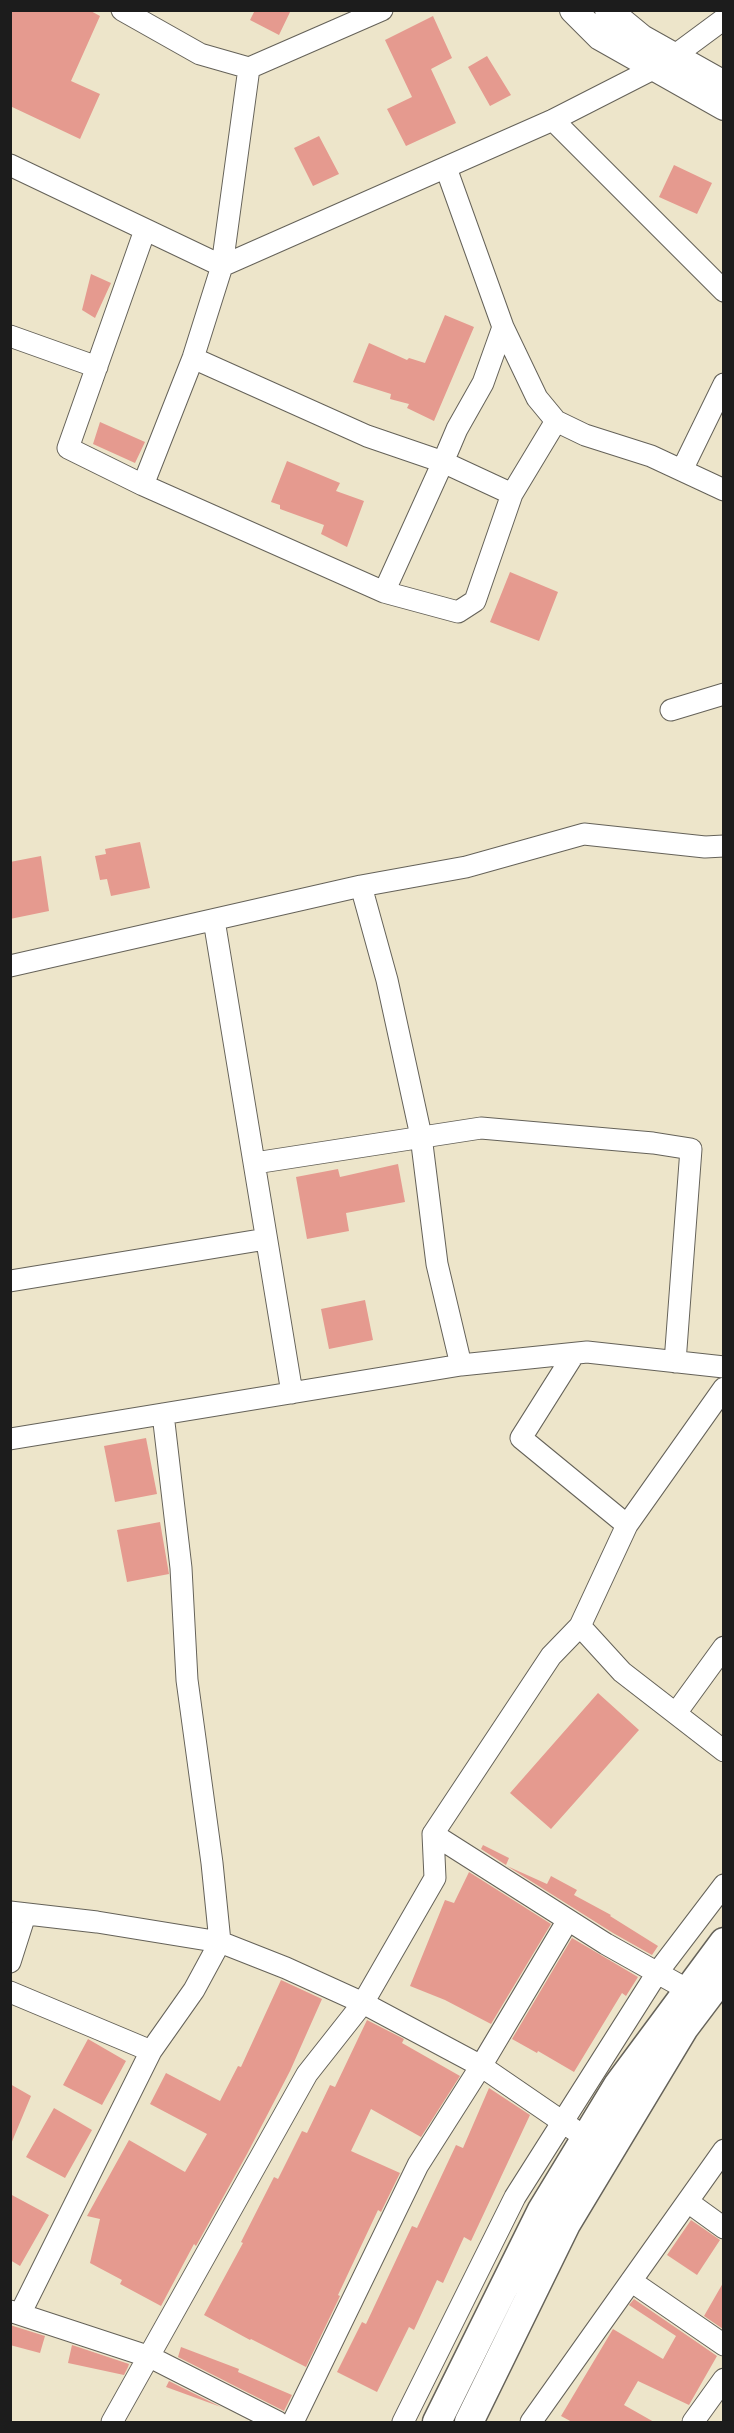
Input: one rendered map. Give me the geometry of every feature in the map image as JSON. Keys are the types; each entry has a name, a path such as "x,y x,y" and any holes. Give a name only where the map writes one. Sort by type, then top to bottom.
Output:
{"main road":[{"path":"469,2422 566,2223 684,2028 711,1992 723,1942"},
{"path":"437,2422 542,2210 575,2129 711,1992"}],"street":[{"path":"122,10 200,54 249,68 382,10"},
{"path":"573,10 600,37 723,84"},
{"path":"608,10 642,38 664,62 723,107"},
{"path":"10,165 222,266 553,120 664,62 723,19"},
{"path":"143,485 193,358 222,266 249,68"},
{"path":"553,120 723,291"},
{"path":"446,168 504,327 537,398 556,421 585,435 651,456 723,490"},
{"path":"145,230 68,448 143,485 384,592 458,612 476,601 512,494 556,421"},
{"path":"384,592 457,429 483,383 504,327"},
{"path":"10,336 97,367"},
{"path":"193,358 367,436 443,462 512,494"},
{"path":"682,470 723,384"},
{"path":"671,710 723,694"},
{"path":"10,966 361,886 466,867 584,834 705,847 723,846"},
{"path":"361,886 387,980 421,1136 437,1264 460,1365"},
{"path":"214,920 292,1393"},
{"path":"255,1163 481,1128 653,1143 691,1149 675,1362"},
{"path":"10,1281 266,1239"},
{"path":"10,1439 460,1365 587,1352 723,1367"},
{"path":"574,1354 521,1438 627,1525"},
{"path":"112,2422 308,2074 363,2002 435,1878 434,1834 551,1656 580,1626 627,1525 723,1388"},
{"path":"163,1414 181,1568 188,1680 220,1942 194,1990 151,2051 15,2313 150,2356 278,2422"},
{"path":"580,1626 622,1672 723,1751"},
{"path":"676,1713 723,1647"},
{"path":"434,1834 568,1920 657,1973 711,1992"},
{"path":"403,2422 515,2197 575,2129 657,1973 723,1885"},
{"path":"10,1962 18,1913 97,1922 220,1942 363,2002 481,2066 575,2129"},
{"path":"293,2422 418,2165 481,2066 568,1920"},
{"path":"10,1992 151,2051"},
{"path":"531,2422 723,2150"},
{"path":"688,2202 723,2228"},
{"path":"631,2282 723,2346"},
{"path":"693,2422 723,2379"}],"building":[{"path":"10,10 89,10 100,16 71,81 100,94 80,139 10,106"},
{"path":"255,10 291,10 279,35 250,20"},
{"path":"433,16 452,58 431,69 456,123 406,146 387,109 412,97 385,40"},
{"path":"487,56 511,95 490,106 468,67"},
{"path":"319,136 339,174 313,186 294,148"},
{"path":"674,165 712,183 697,214 659,197"},
{"path":"91,274 111,283 95,318 82,310"},
{"path":"445,315 474,327 434,421 407,408 409,404 390,399 391,394 353,382 369,343 407,360 409,358 425,363"},
{"path":"100,422 145,442 135,463 93,444"},
{"path":"287,461 340,483 336,491 364,501 347,547 321,534 324,525 280,509 280,505 271,502"},
{"path":"510,572 558,592 539,641 490,622"},
{"path":"140,842 150,888 111,896 107,879 100,880 95,856 106,854 105,849"},
{"path":"41,856 49,911 10,919 10,862"},
{"path":"398,1164 405,1202 346,1213 349,1231 307,1239 296,1177 338,1169 340,1177"},
{"path":"365,1300 373,1340 329,1349 321,1309"},
{"path":"146,1438 157,1494 115,1502 104,1446"},
{"path":"160,1522 169,1574 127,1582 117,1530"},
{"path":"598,1693 639,1730 551,1829 510,1793"},
{"path":"483,1845 509,1858 506,1865 481,1849"},
{"path":"507,1866 547,1884 551,1876 577,1890 574,1895 611,1915 658,1946 652,1955"},
{"path":"469,1872 551,1924 491,2024 445,2000 410,1986 445,1900 454,1903"},
{"path":"572,1938 638,1977 626,1996 622,1993 574,2072 512,2039"},
{"path":"281,1980 322,1999 290,2071 247,2154 196,2246 194,2244 161,2306 120,2284 122,2280 90,2263 100,2219 87,2216 129,2140 185,2172 207,2134 150,2104 166,2073 220,2101 238,2066 241,2067"},
{"path":"367,2020 404,2039 402,2043 460,2076 421,2137 371,2109 351,2151 400,2173 381,2212 378,2210 306,2367 204,2315 243,2243 241,2242 274,2177 278,2179 302,2131 307,2133 330,2085 335,2087"},
{"path":"88,2039 126,2061 102,2105 63,2085"},
{"path":"10,2084 31,2096 11,2144 10,2144"},
{"path":"489,2088 530,2115 471,2241 464,2237 443,2283 437,2280 414,2330 409,2327 377,2392 337,2372 362,2322 366,2324 412,2226 417,2228 456,2145 463,2148"},
{"path":"54,2108 92,2130 65,2178 26,2157"},
{"path":"10,2194 49,2215 20,2266 10,2260"},
{"path":"691,2220 720,2240 697,2275 667,2255"},
{"path":"723,2283 723,2329 704,2316"},
{"path":"634,2299 717,2356 689,2405 638,2381 624,2405 654,2422 572,2422 561,2416 613,2329 663,2359 676,2336 629,2305"},
{"path":"10,2325 45,2336 40,2353 10,2345"},
{"path":"72,2345 129,2364 128,2367 124,2375 68,2363"},
{"path":"181,2347 239,2369 238,2372 292,2395 284,2411 178,2357"},
{"path":"169,2381 221,2407 166,2387"}]}
